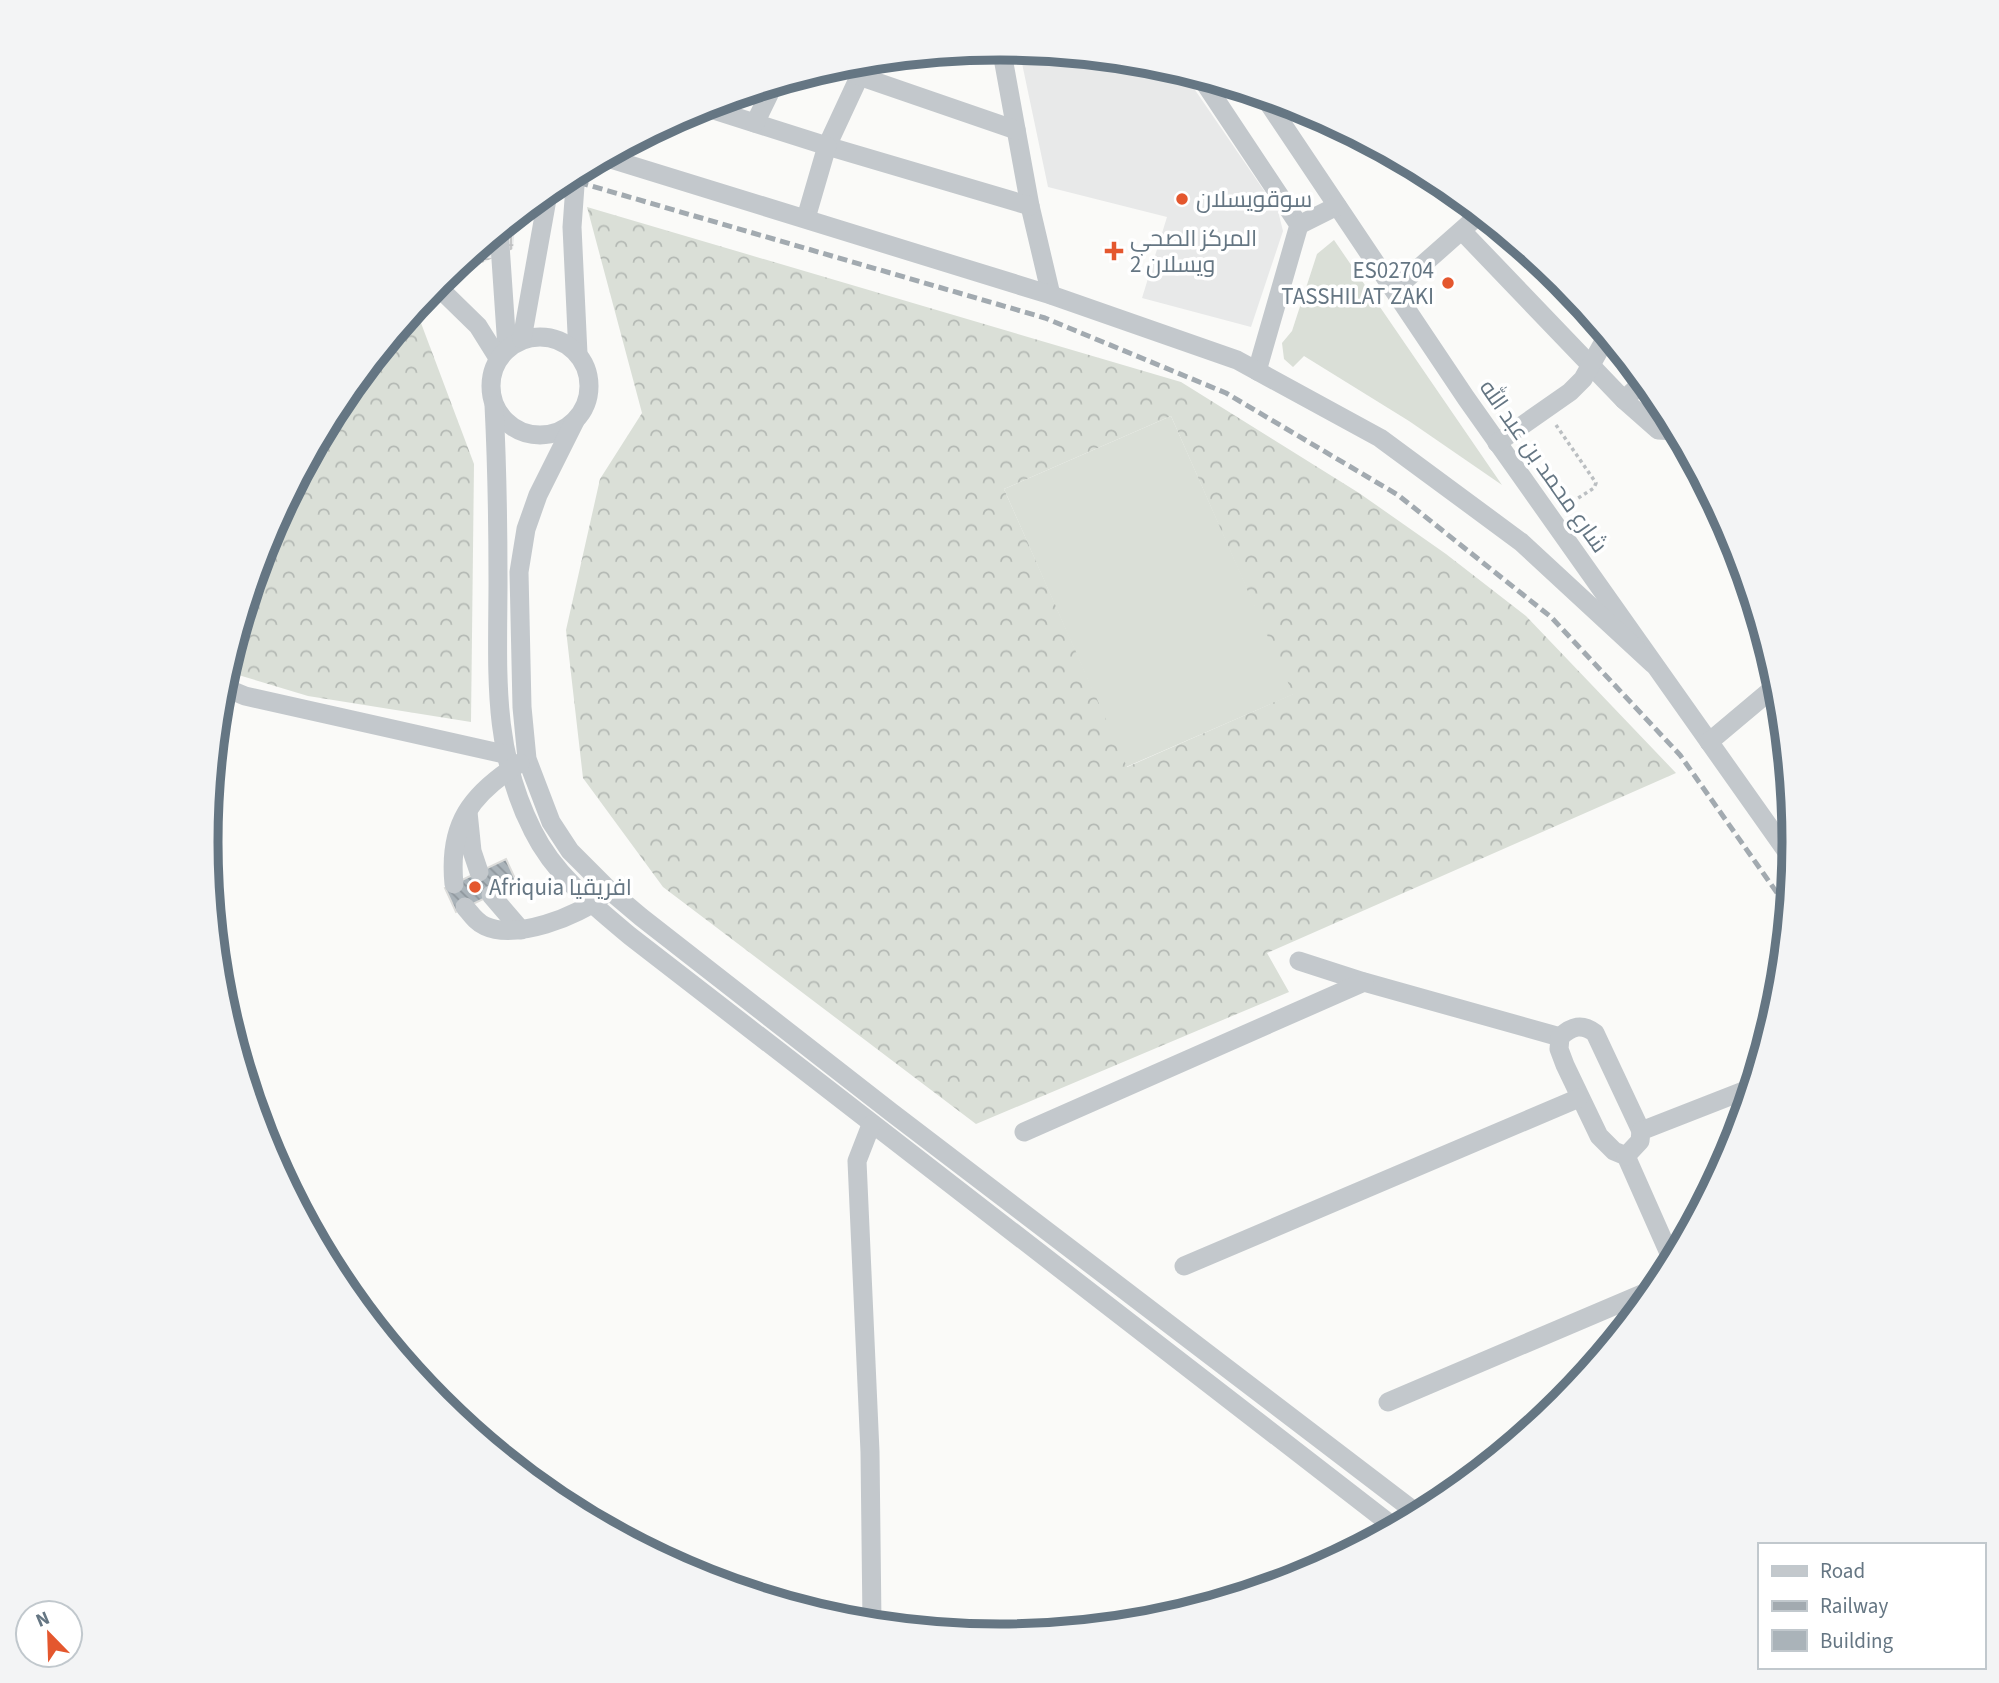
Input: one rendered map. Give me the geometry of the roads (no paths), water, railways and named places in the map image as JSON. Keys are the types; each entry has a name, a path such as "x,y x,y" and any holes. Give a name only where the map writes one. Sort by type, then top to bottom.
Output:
{"street":[{"path":"1003,60 1030,206 1051,295"},
{"path":"870,71 1016,130"},
{"path":"806,218 827,146 861,72"},
{"path":"1209,88 1299,225"},
{"path":"755,123 769,95"},
{"name":"شارع محمد بن عبد الله","path":"1272,109 1497,443 1782,840"},
{"path":"719,112 1030,206"},
{"path":"616,160 1051,295 1237,360 1380,438 1510,534 1653,664"},
{"path":"575,185 572,227 578,354"},
{"path":"545,206 509,349 491,381 490,390 494,405 498,482 498,705 507,762 534,833 556,865 593,905 872,1125 1386,1521"},
{"path":"1257,371 1299,225 1337,206"},
{"path":"1394,290 1474,220"},
{"path":"1462,231 1624,400 1658,430 1665,431"},
{"path":"500,241 509,349"},
{"path":"444,292 478,326 509,349"},
{"path":"509,349 537,336 552,337 567,344 578,354 588,373 589,396 538,495 526,529 520,572 522,707 527,759 551,822 570,851 609,890 891,1112 1409,1507"},
{"path":"1497,443 1570,392 1583,379 1603,344"},
{"path":"1624,400 1637,388"},
{"path":"494,405 503,419 515,429 530,435 546,435 562,430 575,421"},
{"path":"233,691 507,762 527,759"},
{"path":"1709,742 1767,693"},
{"path":"231,700 245,696"},
{"path":"454,884 452,863 459,824 468,807 507,762"},
{"path":"468,807 468,829 479,872"},
{"path":"465,907 478,922 487,927 521,930 545,925 593,905 609,890"},
{"path":"491,895 521,930"},
{"path":"1299,961 1560,1037 1577,1026 1587,1027 1595,1033 1641,1131 1640,1142 1626,1156"},
{"path":"1024,1132 1364,982"},
{"path":"1560,1037 1559,1049 1579,1098 1599,1136 1614,1151 1626,1156 1667,1249"},
{"path":"1641,1131 1740,1092"},
{"path":"1184,1266 1579,1098"},
{"path":"872,1125 857,1161 870,1452 872,1612"},
{"path":"1388,1402 1635,1297"}],"railway":[{"path":"579,182 1045,318 1226,393 1398,495 1551,617 1680,755 1780,897"}],"place":[{"name":"سوقويسلان","path":"1182,199"},
{"name":"المركز الصحي ويسلان 2","path":"1114,251"},
{"name":"ES02704 TASSHILAT ZAKI","path":"1448,283"},
{"name":"Afriquia افريقيا","path":"475,887"}]}
